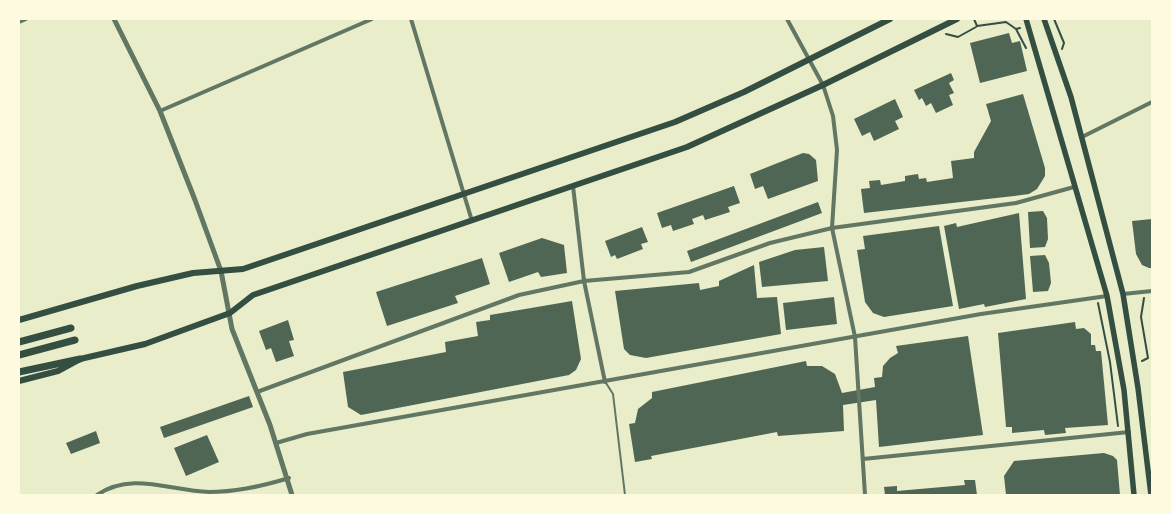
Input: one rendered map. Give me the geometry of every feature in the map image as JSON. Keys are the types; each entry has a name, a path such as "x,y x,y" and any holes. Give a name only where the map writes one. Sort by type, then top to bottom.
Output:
{"highway":[{"path":"19,342 71,328"},
{"path":"19,355 75,340"},
{"path":"19,372 80,359"}],"main road":[{"path":"19,320 137,286 193,273 243,269 464,195 675,122 809,60 890,19"},
{"path":"19,381 58,371 80,359 145,344 230,313 253,295 687,147 823,85 957,19"},
{"path":"1026,19 1107,296 1119,355 1129,432 1134,495"},
{"path":"1044,19 1071,97 1122,294 1138,388 1151,495"}],"street":[{"path":"19,22 26,19"},
{"path":"114,19 160,112 221,271 232,329 289,478 292,495"},
{"path":"160,112 372,19"},
{"path":"411,19 472,221"},
{"path":"787,19 823,85 833,116 837,150 832,228 855,337 866,495"},
{"path":"1082,136 1152,102"},
{"path":"573,186 584,282 604,382"},
{"path":"257,392 499,301 584,282 694,271 759,246 832,228 1016,203 1074,187"},
{"path":"1122,294 1152,291"},
{"path":"276,443 307,434 981,314 1107,296"},
{"path":"863,459 1129,432"},
{"path":"97,495 108,488 126,482 194,491 224,491 267,485 289,478"}],"lane":[{"path":"604,382 614,394 625,495"}],"path":[{"path":"974,19 977,26"},
{"path":"1054,19 1064,44"},
{"path":"958,37 977,26 1006,22 1016,29 1027,50"},
{"path":"1016,29 1024,26"},
{"path":"1145,292 1141,317 1148,358"},
{"path":"1097,297 1110,362 1119,434"}],"building":[{"path":"1009,33 1012,43 1020,41 1027,71 980,83 970,43"},
{"path":"951,73 954,80 949,83 954,93 949,95 953,105 936,113 931,103 926,106 922,98 919,100 914,90"},
{"path":"1023,94 1045,168 1045,176 1037,189 1029,194 864,213 861,189 870,188 869,181 880,180 881,185 905,181 905,176 918,174 919,179 926,178 927,182 953,178 951,161 974,158 974,152 991,121 986,104"},
{"path":"895,99 903,117 895,121 899,129 874,141 870,132 862,136 854,119"},
{"path":"803,153 809,154 816,160 818,181 768,199 763,186 755,189 750,174"},
{"path":"734,186 740,203 728,207 730,212 705,220 703,215 692,219 694,224 673,231 671,225 662,228 657,213"},
{"path":"818,202 822,213 691,262 687,251"},
{"path":"1043,211 1047,218 1048,239 1045,247 1030,248 1028,212"},
{"path":"1019,213 1026,299 985,307 984,304 959,309 944,226 956,223 957,227"},
{"path":"1152,219 1152,268 1149,268 1142,265 1136,254 1132,221"},
{"path":"939,226 953,306 884,317 873,313 865,302 857,250 865,249 863,236"},
{"path":"642,227 648,242 641,244 643,249 617,259 615,255 611,257 605,241"},
{"path":"542,238 564,245 567,273 541,277 538,272 509,282 499,253"},
{"path":"824,247 828,281 762,287 759,262 795,250"},
{"path":"1045,255 1049,263 1051,283 1048,291 1033,292 1030,256"},
{"path":"482,258 490,284 455,296 458,303 387,326 376,292"},
{"path":"754,265 757,298 777,297 781,334 646,358 630,355 624,349 615,291 699,283 700,290 719,286 719,281"},
{"path":"834,297 837,324 786,330 783,303"},
{"path":"572,301 581,359 576,370 569,375 361,415 348,407 343,372 446,352 445,342 478,336 476,322 490,320 490,315"},
{"path":"288,320 294,340 289,341 294,356 276,362 271,348 266,350 259,331"},
{"path":"1075,322 1076,329 1084,328 1091,334 1091,345 1095,345 1096,351 1101,351 1108,425 1065,428 1066,433 1045,435 1044,430 1012,433 1012,427 1006,427 998,333"},
{"path":"968,336 983,435 879,447 876,400 843,405 844,431 778,436 777,432 651,456 652,459 635,462 629,424 635,423 638,409 652,398 652,392 806,361 807,366 822,366 835,374 842,393 875,387 874,378 882,377 883,366 898,353 896,346"},
{"path":"249,396 253,407 164,438 160,427"},
{"path":"96,431 100,443 71,454 66,443"},
{"path":"207,435 219,462 186,476 174,448"},
{"path":"1104,453 1113,456 1117,460 1120,495 1006,495 1004,476 1014,461"},
{"path":"964,480 975,480 977,495 885,495 884,487 897,486 897,491 965,485"}]}
